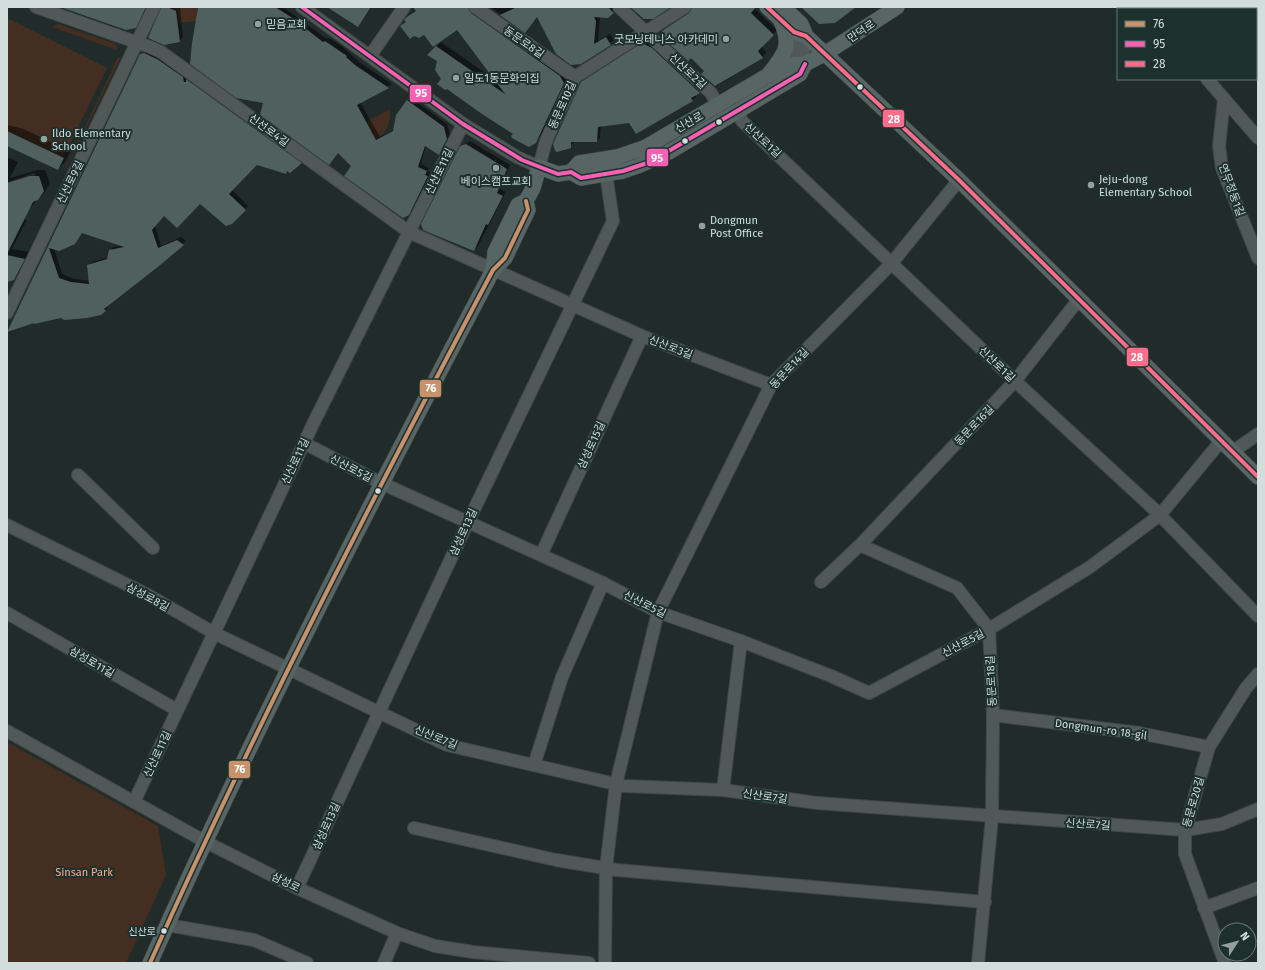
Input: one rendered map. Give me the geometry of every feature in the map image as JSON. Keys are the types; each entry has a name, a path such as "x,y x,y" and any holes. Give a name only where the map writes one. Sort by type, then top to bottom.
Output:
{"main road":[{"path":"767,7 782,13 794,32 800,38 826,54 959,180 1258,477"},
{"name":"만덕로","path":"826,54 897,7"},
{"path":"767,76 784,55 786,47 786,32 782,13"},
{"name":"신산로","path":"539,167 558,174 571,172 579,163 617,158 634,153 767,76 792,65 805,64 826,54"},
{"name":"신산로","path":"571,172 581,178 627,170 650,162 800,74 805,64"},
{"path":"150,963 204,841 381,483 493,270 495,252 518,205 526,201 533,188 539,167"}],"street":[{"name":"신선로4길","path":"36,7 150,46 168,56 409,232 493,270"},
{"name":"신선로9길","path":"7,313 11,291 154,7"},
{"path":"302,7 463,124 517,157 539,167"},
{"path":"370,56 404,7"},
{"name":"동문로8길","path":"474,7 574,77"},
{"name":"신산로2길","path":"619,7 711,93 718,105"},
{"name":"동문로10길","path":"539,167 546,141 574,77 685,7"},
{"path":"1208,80 1258,138"},
{"name":"연무정동1길","path":"1224,99 1219,146 1222,168 1258,258"},
{"name":"신산로1길","path":"737,112 742,121 891,264 1015,382 1160,515 1258,616"},
{"name":"신산로11길","path":"134,802 304,443 463,124"},
{"name":"삼성로13길","path":"297,888 468,522 613,221 606,174"},
{"name":"동문로14길","path":"605,963 606,868 616,784 658,612 771,385 891,264 959,180"},
{"name":"신산로3길","path":"493,270 642,336 771,385"},
{"name":"동문로16길","path":"821,582 860,544 1015,382 1079,299"},
{"name":"삼성로15길","path":"540,555 642,336"},
{"path":"1232,452 1258,434"},
{"path":"860,544 957,588 989,629 1090,567 1160,515 1221,441"},
{"name":"신산로5길","path":"304,443 381,483 603,583 658,612 741,641 831,676 869,693 989,629"},
{"path":"78,475 153,548"},
{"name":"삼성로8길","path":"7,525 148,595 214,633 290,668"},
{"path":"534,765 562,677 603,583"},
{"name":"삼성로11길","path":"7,613 178,710"},
{"name":"동문로18길","path":"978,963 992,818 993,715 989,629"},
{"path":"723,790 741,641"},
{"name":"신산로7길","path":"290,668 447,745 624,786 723,790 817,803 992,818 1184,830 1222,824 1258,809"},
{"name":"동문로20길","path":"1225,963 1185,854 1184,830 1209,747 1246,688 1258,674"},
{"name":"Dongmun-ro 18-gil","path":"993,715 1139,733 1209,747"},
{"name":"삼성로","path":"7,731 204,841 297,888 397,933 435,946 473,952 562,962 589,963"},
{"path":"414,828 556,860 606,868 984,902"},
{"path":"1204,908 1258,888"},
{"path":"167,925 254,940 307,963"},
{"path":"384,963 397,933"}],"green space":[{"path":"169,7 197,7 196,21 178,23 177,11"},
{"path":"7,18 107,68 63,158 7,131"},
{"path":"58,24 113,43 117,46 117,50 52,27"},
{"path":"118,57 120,59 65,171 65,169"},
{"path":"390,109 389,123 383,134 375,140 366,122"},
{"name":"Sinsan Park","path":"7,742 158,826 166,875 126,963 7,963"}],"building":[{"path":"60,7 146,7 136,28 126,30"},
{"path":"161,7 167,7 176,11 180,42 164,45 148,38"},
{"path":"198,7 275,7 291,17 323,42 325,41 347,56 346,57 355,65 389,88 357,105 376,140 393,131 396,115 407,100 444,127 447,139 439,155 425,146 418,167 427,171 425,175 428,176 409,215 403,218 344,176 351,166 338,153 329,165 260,115 263,103 236,98 190,64"},
{"path":"327,7 371,7 358,27"},
{"path":"413,7 468,7 471,13 560,76 564,83 536,143 529,147 512,138 511,136 513,134 447,89 445,90 437,84 441,79 435,70 437,61 427,55 436,46 505,94 457,30 433,47 424,35 419,38 414,36 410,39 400,26 406,22 404,20 407,17 416,11"},
{"path":"517,7 608,7 614,13 608,18 594,17 596,21 594,44 606,37 611,45 581,64 571,65 556,54 537,17 525,33 500,15"},
{"path":"630,7 671,7 653,19 644,19"},
{"path":"692,7 756,7 751,13 774,35 758,51 763,58 715,86 701,74 704,71 691,58 688,61 663,38 662,31 689,13"},
{"path":"801,7 856,7 835,23 819,24"},
{"path":"644,44 652,48 700,93 691,98 693,101 636,134 629,123 598,127 597,142 571,142 571,148 557,152 555,151 553,144 581,82 637,46"},
{"path":"144,53 157,59 183,77 184,82 186,82 186,79 302,163 290,173 287,171 286,174 257,165 229,194 246,210 232,224 226,226 200,204 177,228 164,216 152,230 158,248 177,240 184,245 104,309 106,311 101,315 64,320 61,318 34,323 7,332 140,54","holes":["82,233 124,247 109,250 107,259 87,265 89,284 71,282 59,278 49,248 59,251 75,244"]},
{"path":"7,131 64,158 58,170 7,146"},
{"path":"466,144 507,169 497,193 503,196 488,225 486,224 474,251 423,230 421,224 460,146"},
{"path":"30,176 39,176 44,191 38,200 33,202 7,254 7,183"},
{"path":"7,255 25,259 14,280 7,282"}],"transit line":[{"name":"95","path":"302,7 463,124 522,160 558,174 571,172 581,178 623,171 650,162 800,74 805,64"},
{"name":"28","path":"767,7 794,32 806,36 959,180 1258,477"},
{"name":"76","path":"150,963 231,787 359,527 493,270 505,258 528,210 526,201"}],"place":[{"name":"믿음교회","path":"258,24"},
{"name":"굿모닝테니스 아카데미","path":"726,39"},
{"name":"일도1동문화의집","path":"456,78"},
{"name":"Ildo Elementary School","path":"44,139"},
{"name":"베이스캠프교회","path":"496,168"},
{"name":"Jeju-dong Elementary School","path":"1091,185"},
{"name":"Dongmun Post Office","path":"702,226"},
{"name":"신산로","path":"164,931"}]}
